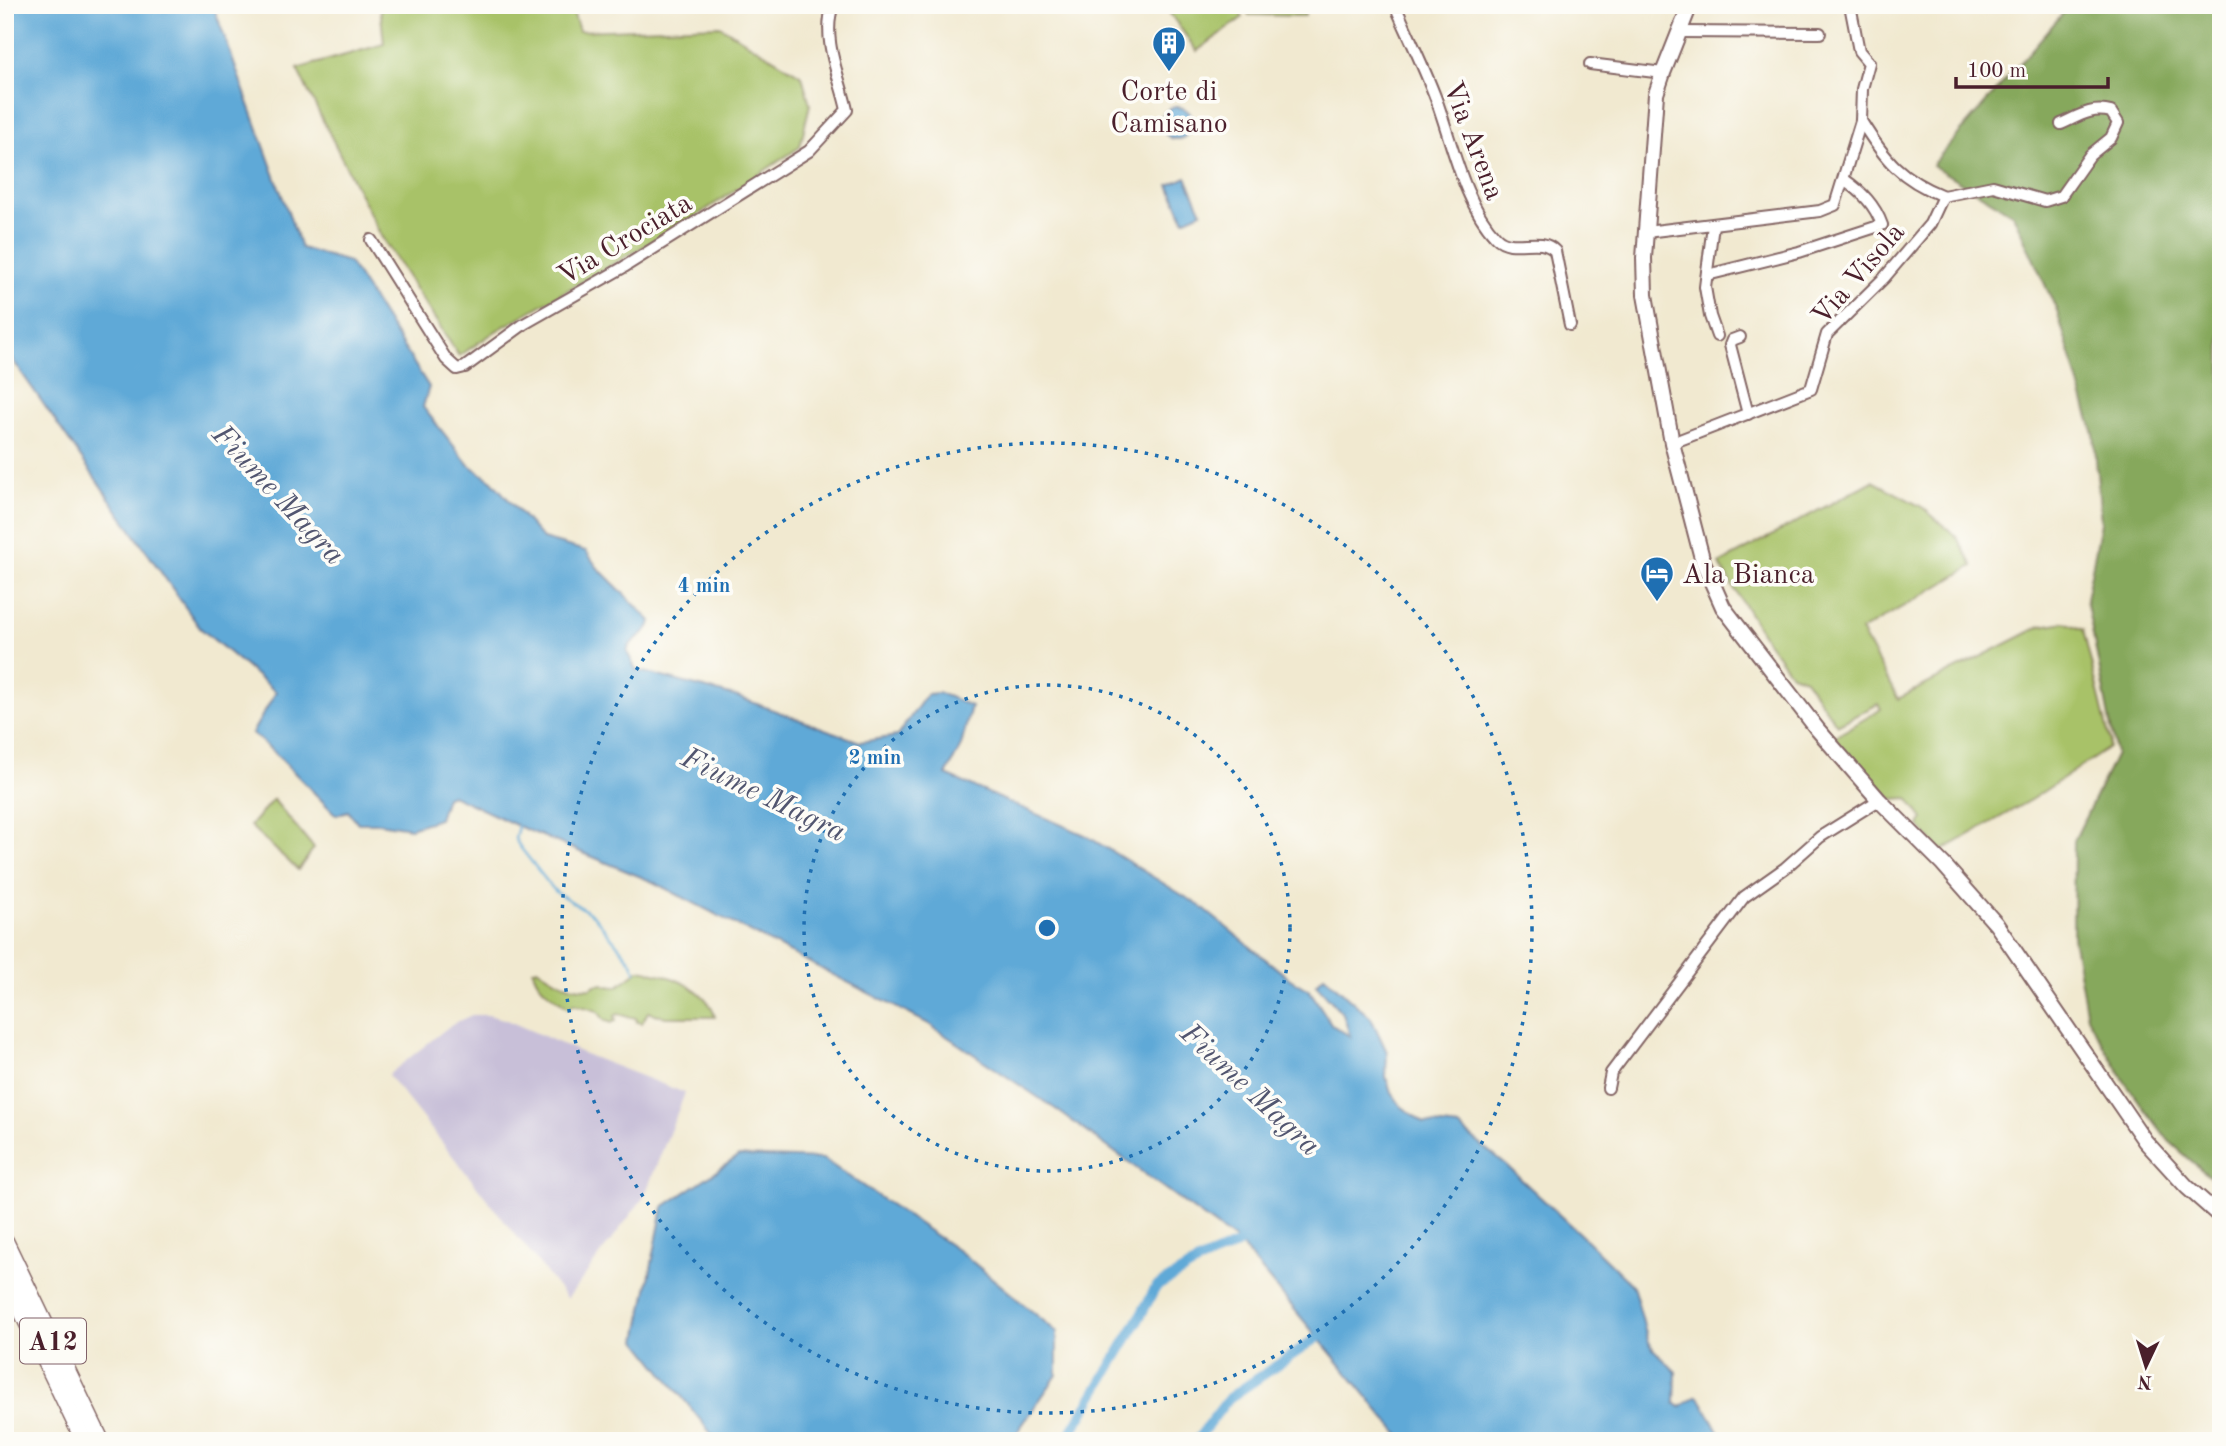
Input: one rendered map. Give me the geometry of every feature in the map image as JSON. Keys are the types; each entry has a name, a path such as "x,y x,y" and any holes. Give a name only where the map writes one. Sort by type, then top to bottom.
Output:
{"highway":[{"name":"A12","path":"5,1241 101,1441"},
{"name":"A12","path":"5,1276 84,1441"}],"main road":[{"path":"1690,5 1662,73 1655,106 1646,232 1646,295 1672,443 1703,562 1723,607 1818,730 1879,800 1917,836 1996,925 2145,1141 2180,1179 2221,1217"}],"street":[{"name":"Via Crociata","path":"371,240 446,359 457,369 466,367 524,324 624,267 809,151 847,110 830,40 828,20 833,5"},
{"name":"Via Arena","path":"1395,5 1435,96 1477,212 1502,243 1511,246 1542,244 1555,251 1570,325"},
{"path":"1646,232 1820,211 1835,205 1845,180 1861,121 1862,89 1868,63 1859,51 1850,5"},
{"path":"1680,32 1821,33"},
{"path":"1590,64 1662,73"},
{"path":"1943,196 1993,186 2045,201 2061,196 2090,155 2111,138 2118,123 2111,112 2100,109 2085,111 2061,124"},
{"name":"Via Visola","path":"1672,443 1811,389 1827,334 1884,278 1930,224 1943,196 1906,178 1885,155 1861,121"},
{"name":"Via Visola","path":"1707,275 1812,248 1882,225 1878,213 1860,191 1845,180"},
{"path":"1713,225 1705,287 1717,336"},
{"path":"1740,337 1732,340 1730,345 1748,414"},
{"path":"1608,1088 1611,1073 1744,897 1820,837 1879,800"}],"shaded area":[{"path":"472,1015 504,1019 685,1093 644,1197 567,1299 388,1075 452,1024"}],"green space":[{"path":"380,5 571,5 579,31 720,26 802,76 810,104 800,147 692,219 496,331 459,356 381,236 297,69 384,44"},
{"path":"1170,5 1235,5 1243,17 1197,51 1166,8"},
{"path":"1248,5 1305,5 1305,16 1248,15"},
{"path":"2070,5 2221,5 2221,1187 2169,1141 2126,1084 2087,1017 2073,937 2074,841 2116,754 2086,599 2101,523 2094,434 2057,311 2013,214 1932,165"},
{"path":"1873,481 1922,507 1956,536 1973,566 1861,631 1898,699 2041,626 2065,622 2083,630 2110,741 2109,748 2032,799 1941,851 1919,826 1923,819 1908,798 1892,799 1833,738 1881,709 1878,704 1837,725 1805,679 1791,674 1764,637 1719,564"},
{"path":"273,799 314,848 298,870 250,826"},
{"path":"537,968 563,983 584,988 604,984 617,987 639,970 673,978 704,997 715,1017 666,1017 648,1012 642,1023 637,1022 636,1018 618,1014 615,1016 616,1021 611,1023 604,1020 598,1011 574,1004 568,1008 538,982 533,970"}],"water":[{"name":"Fiume Magra","path":"5,5 213,5 301,248 349,262 429,387 423,407 469,465 492,481 543,539 586,551 597,567 651,621 647,630 632,643 627,652 636,670 738,697 860,742 897,736 927,694 940,693 971,706 961,746 946,775 1085,835 1200,906 1290,979 1310,991 1332,1025 1350,1036 1343,1014 1316,984 1324,976 1371,1018 1387,1052 1386,1077 1390,1090 1401,1106 1424,1123 1459,1127 1507,1166 1633,1286 1648,1340 1676,1372 1675,1403 1680,1407 1697,1396 1723,1441 1404,1441 1239,1243 1057,1110 927,1023 653,882 518,826 452,795 446,797 439,819 410,828 358,823 348,811 336,815 252,733 276,692 200,628 5,349"},
{"path":"1177,107 1188,112 1193,123 1188,134 1177,139 1166,134 1161,123 1166,112"},
{"path":"1186,177 1202,212 1184,220 1169,185"},
{"path":"739,1156 823,1159 963,1254 1057,1332 1057,1375 1011,1441 717,1441 637,1340 663,1207"}],"waterway":[{"path":"518,826 515,839 549,884 556,892 593,915 631,961 636,972"},
{"path":"1066,1441 1156,1287 1200,1261 1250,1239"},
{"path":"1196,1441 1229,1398 1329,1330"}],"place":[{"name":"Corte di Camisano","path":"1169,73"},
{"name":"Ala Bianca","path":"1657,603"}]}
